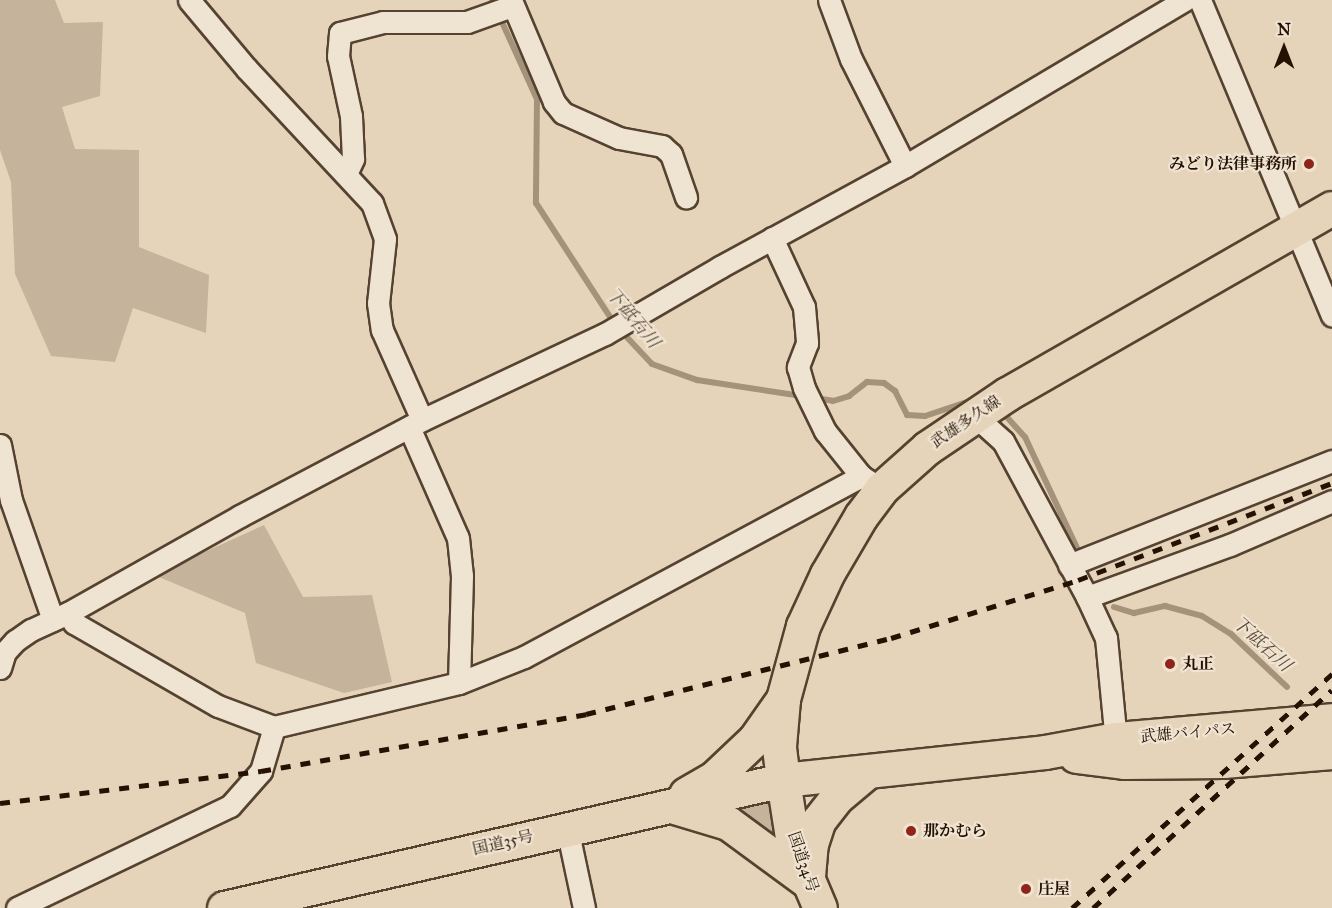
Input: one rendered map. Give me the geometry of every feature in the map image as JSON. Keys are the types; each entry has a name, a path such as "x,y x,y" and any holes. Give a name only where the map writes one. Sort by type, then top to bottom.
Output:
{"main road":[{"name":"武雄多久線","path":"783,780 779,747 783,699 803,626 827,574 861,516 871,483 1007,394 1332,208"},
{"path":"667,805 715,777 755,739 783,699"},
{"name":"武雄バイパス","path":"783,780 1045,752 1117,750 1332,720"},
{"name":"武雄バイパス","path":"1117,750 1223,761 1332,752"},
{"path":"814,894 811,844 819,820 837,797 868,771"},
{"name":"国道35号","path":"224,908 270,903 567,828 783,780"},
{"name":"国道34号","path":"783,780 793,844 814,894"},
{"path":"667,805 728,823 814,894"}],"street":[{"path":"189,0 246,68 372,203 386,239 378,303 382,330 458,538 462,576 459,682"},
{"path":"829,0 851,59 905,166"},
{"path":"2,656 23,635 61,617 240,516 415,424 625,323 772,238 905,166 1185,0"},
{"path":"1200,0 1332,315"},
{"path":"346,174 353,159 351,116 338,56 340,33 383,22 467,22 486,16 512,3 554,102 563,113 619,138 662,146 671,154 686,197"},
{"path":"0,445 11,500 61,617 218,706 274,727 459,682 524,657 871,483 825,431 808,397 798,367 807,343 804,307 772,238"},
{"path":"975,416 1002,441 1087,597 1106,638 1117,750"},
{"path":"1069,565 1332,462"},
{"path":"1087,597 1230,545 1332,501"},
{"path":"17,908 230,806 261,771 274,727"},
{"path":"567,828 584,908"}],"shaded area":[{"path":"0,0 55,0 64,23 103,22 100,96 62,107 75,149 139,150 139,247 209,275 206,333 133,308 115,362 51,356 15,274 11,182 0,150"},
{"path":"264,525 303,597 372,595 392,682 344,693 256,663 245,613 154,575"},
{"path":"764,801 770,803 775,842 722,810"}],"waterway":[{"name":"下砥石川","path":"492,0 537,99 536,203 614,323"},
{"name":"下砥石川","path":"621,331 652,364 697,380 802,396"},
{"name":"下砥石川","path":"815,398 833,401 849,396 867,382 884,383 895,391 907,415 925,416 970,401"},
{"name":"下砥石川","path":"1005,415 1025,437 1077,548"},
{"name":"下砥石川","path":"1114,607 1134,613 1165,606 1202,616 1231,634 1287,687"}],"railway":[{"path":"0,803 261,771 586,714 891,638 1078,580 1332,483"},
{"path":"1072,908 1332,674"},
{"path":"1093,908 1332,690"}],"place":[{"name":"みどり法律事務所","path":"1309,164"},
{"name":"丸正","path":"1170,664"},
{"name":"那かむら","path":"911,831"},
{"name":"庄屋","path":"1026,889"}]}
